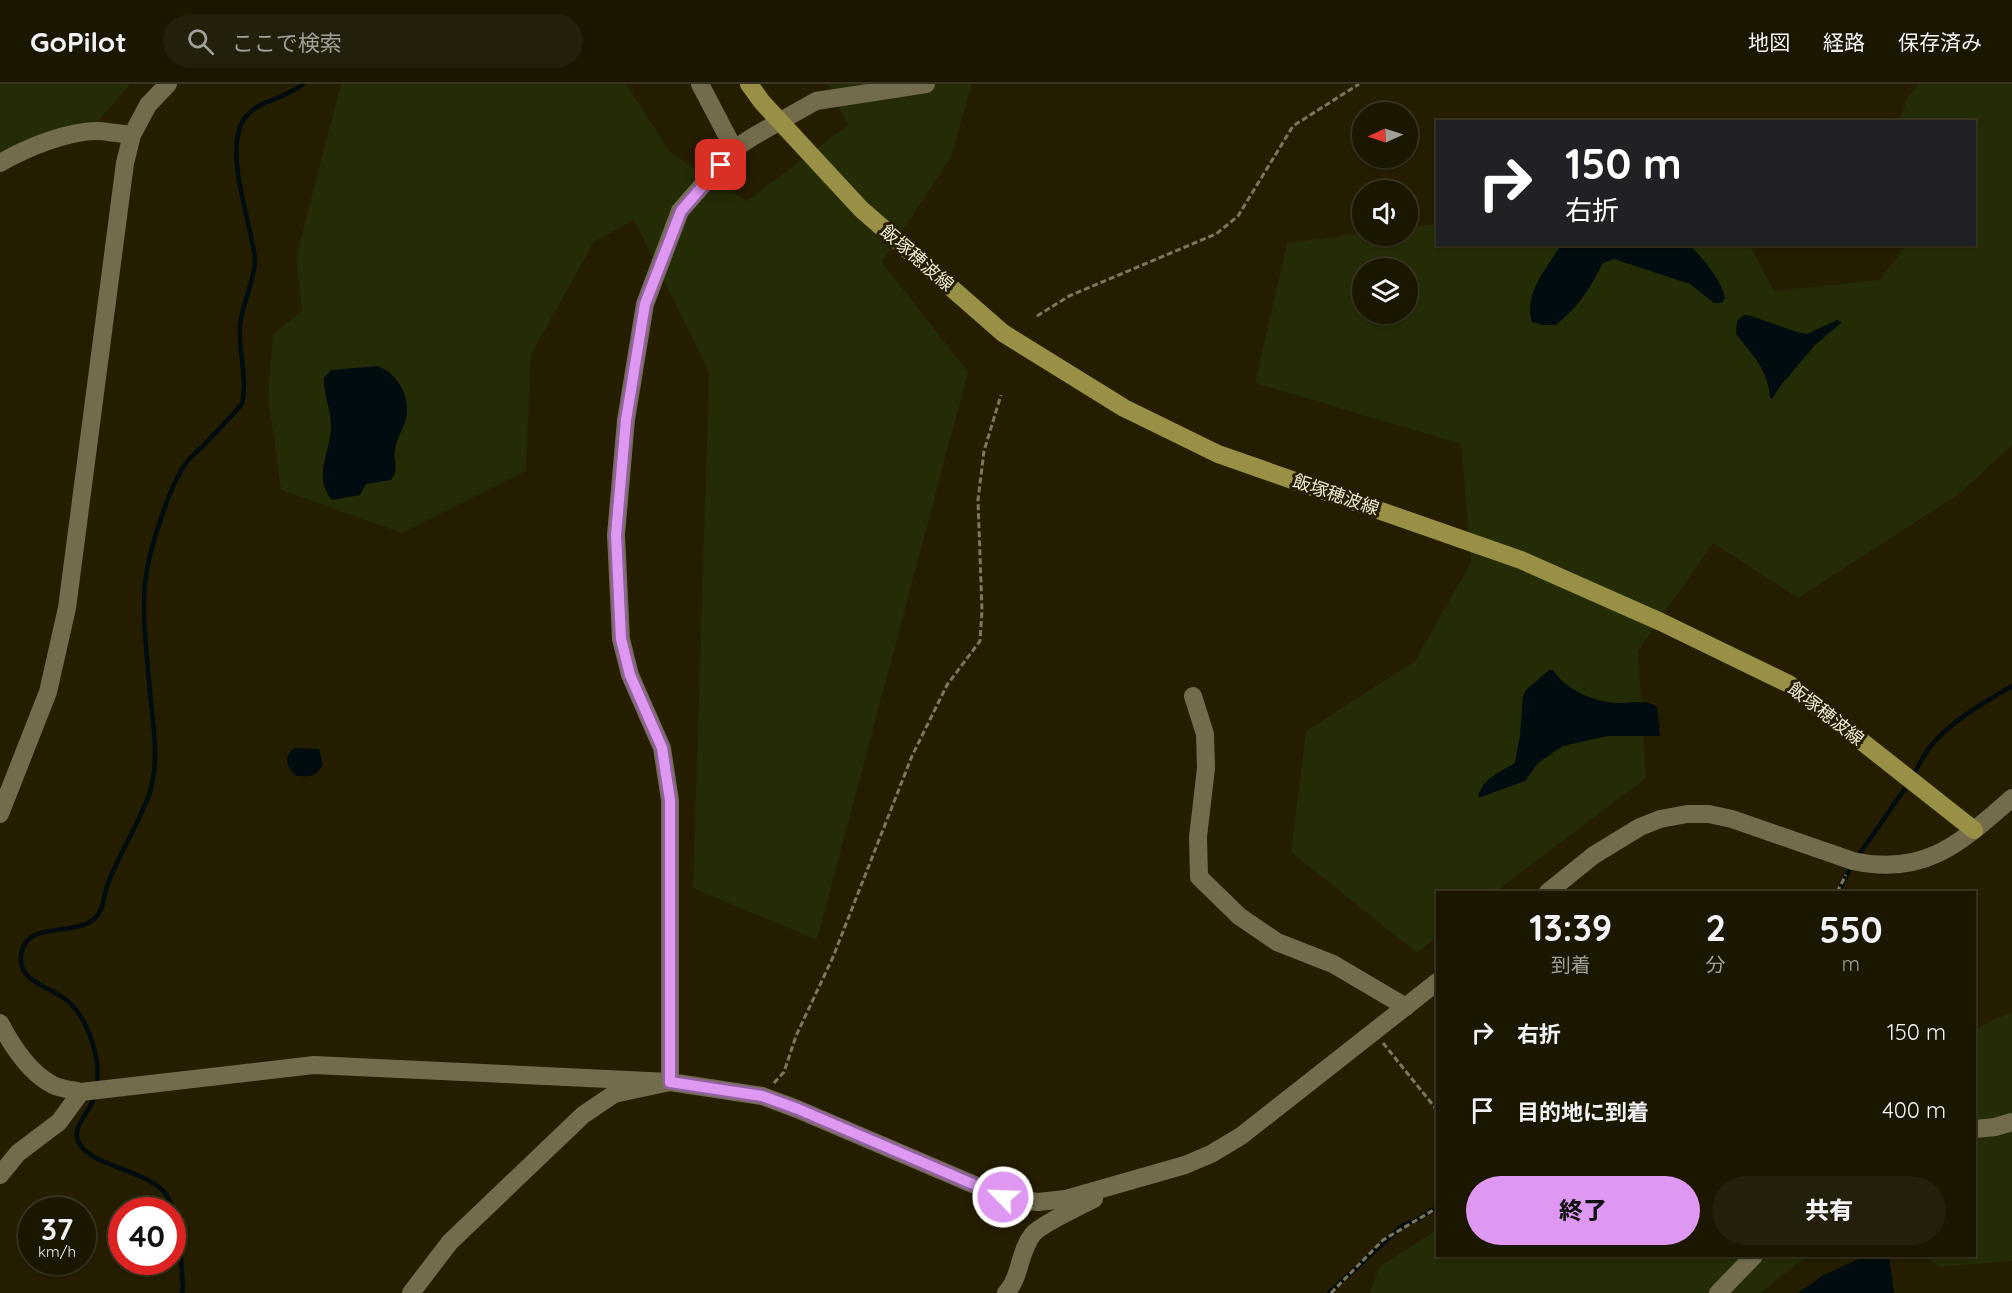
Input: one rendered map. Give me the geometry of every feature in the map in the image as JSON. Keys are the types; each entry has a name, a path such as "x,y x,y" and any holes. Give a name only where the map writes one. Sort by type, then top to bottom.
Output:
{"main road":[{"name":"飯塚穂波線","path":"749,84 762,102 861,209 1003,333 1124,408 1218,454 1521,560 1661,622 1789,684 1974,830"}],"street":[{"path":"0,814 48,692 67,608 123,175 132,135 148,105 168,84"},
{"path":"700,84 734,150"},
{"path":"670,1082 670,800 662,748 630,675 621,639 616,535 626,420 645,304 681,211 734,150 816,101 926,84"},
{"path":"0,163 62,137 97,131 132,135"},
{"path":"1193,696 1205,735 1206,768 1198,837 1199,876 1239,916 1277,942 1333,964 1406,1007"},
{"path":"1549,891 1594,855 1640,826 1660,819 1687,814 1709,814 1732,819 1853,861 1874,866 1896,865 1929,858 1974,830 2012,798"},
{"path":"0,1023 32,1070 53,1085 81,1092 314,1065 670,1082 762,1096 798,1109 1003,1197 1038,1202 1066,1199 1119,1185 1185,1165 1211,1154 1241,1136 1436,983"},
{"path":"411,1293 450,1242 583,1115 614,1094 670,1082"},
{"path":"0,1175 18,1154 59,1122 81,1092"},
{"path":"1976,1129 2012,1122"},
{"path":"1006,1293 1013,1286 1027,1244 1034,1232 1119,1185"},
{"path":"1718,1293 1754,1257"}],"path":[{"path":"1037,316 1069,296 1216,234 1238,216 1293,126 1359,84"},
{"path":"762,1096 784,1072 796,1036 833,957 922,736 947,685 980,641 982,610 978,500 984,451 1001,395"},
{"path":"1374,1033 1436,1109"},
{"path":"1331,1293 1383,1240 1436,1209"}],"green space":[{"path":"0,84 130,84 93,127 0,152"},
{"path":"341,84 626,84 671,153 747,201 848,125 828,84 972,84 951,157 882,262 968,372 817,940 693,888 709,372 634,220 594,242 531,355 526,471 402,533 281,490 268,395 273,334 302,311 296,257"},
{"path":"1918,84 2012,84 2012,445 1959,494 1798,598 1713,543 1638,651 1646,778 1496,891 1436,891 1436,938 1417,953 1291,852 1306,731 1415,661 1471,562 1461,444 1255,383 1287,243 1352,234 1352,246 1418,246 1418,226 1436,224 1436,246 1751,246 1774,291 1880,280 1905,246 1976,246 1976,120 1899,120 1907,99"},
{"path":"2012,1012 2012,1261 1939,1267 1926,1257 1976,1257 1976,1028"},
{"path":"1436,1231 1436,1257 1806,1257 1760,1293 1370,1293 1379,1267"}],"shaded area":[{"path":"1560,246 1691,246 1716,276 1725,298 1721,303 1714,303 1690,284 1614,259 1603,263 1583,297 1556,325 1543,325 1532,322 1530,312 1534,291 1543,272"},
{"path":"1744,315 1807,334 1837,320 1842,322 1815,345 1772,399 1763,371 1736,334 1737,321"},
{"path":"378,366 397,380 407,403 406,419 396,446 394,476 391,480 366,484 360,495 332,500 323,482 331,426 324,378 331,370"},
{"path":"1549,670 1553,670 1565,683 1580,693 1597,700 1653,704 1657,707 1660,736 1608,736 1563,746 1538,763 1525,781 1481,797 1478,796 1488,780 1515,763 1523,696 1526,690"},
{"path":"294,748 319,749 323,764 318,772 308,776 296,776 287,762 288,755"},
{"path":"1863,1257 1889,1257 1894,1293 1798,1293 1822,1276"}],"waterway":[{"path":"96,1087 95,1054 83,1020 70,1003 31,979 22,966 21,957 24,945 39,933 85,924 97,916 112,874 149,795 154,770 155,744 146,651 144,610 146,573 156,533 174,483 190,458 242,404 244,394 240,326 255,259 241,194 237,160 239,131 244,119 256,108 303,84"},
{"path":"1912,777 1929,748 1947,729 2012,686"},
{"path":"1858,856 1908,784"},
{"path":"1839,891 1852,865"},
{"path":"95,1095 81,1121 77,1137 81,1146 101,1161 143,1178 164,1192 177,1224 182,1293"},
{"path":"1329,1293 1403,1225 1417,1220 1436,1208"}],"route":[{"path":"721,165 681,211 645,304 626,420 616,535 621,639 630,675 662,748 670,800 670,1082 762,1096 798,1109 1003,1197"}]}
